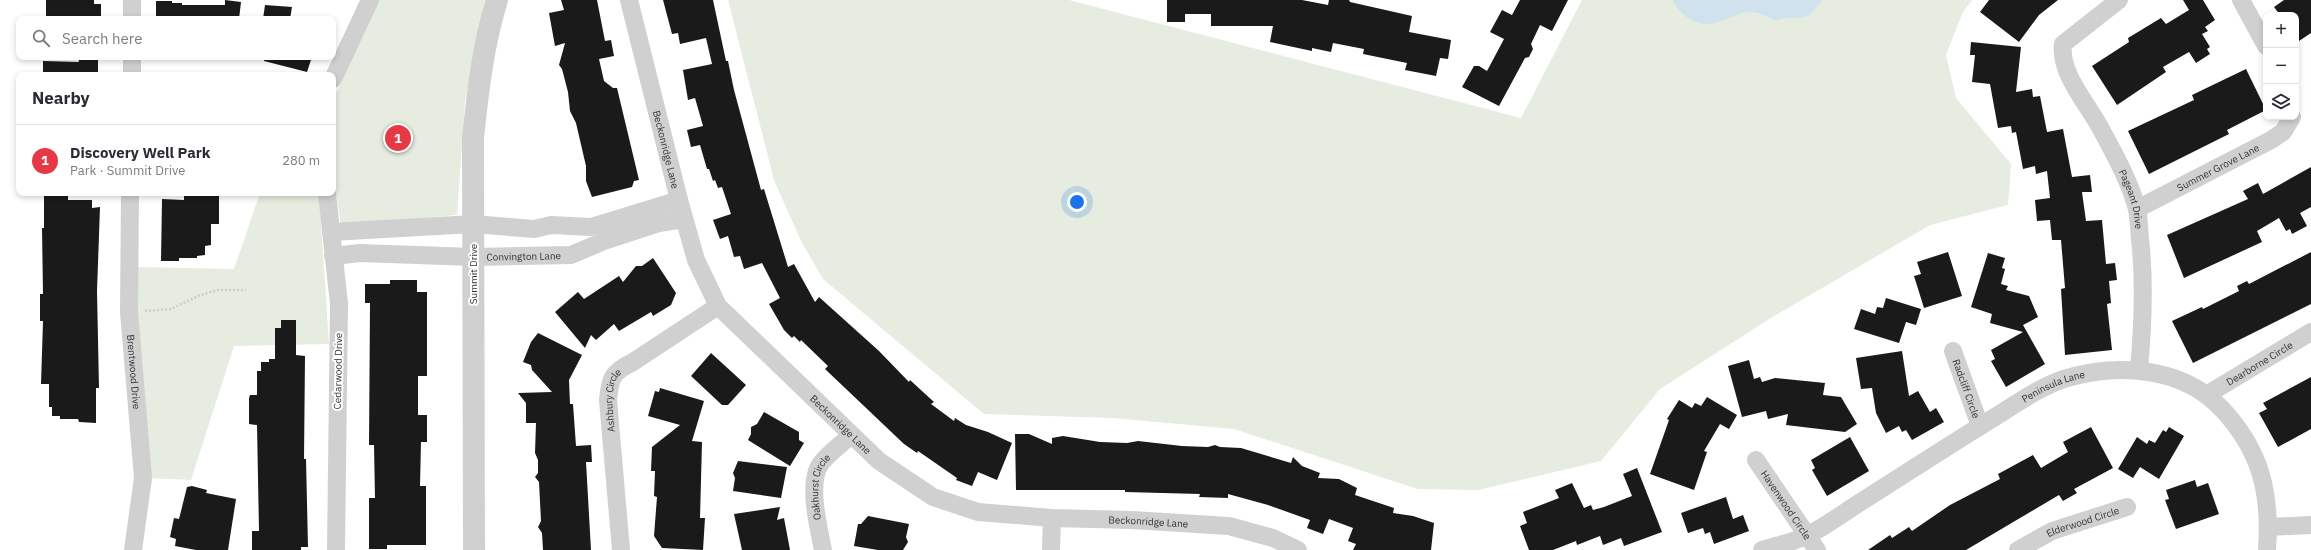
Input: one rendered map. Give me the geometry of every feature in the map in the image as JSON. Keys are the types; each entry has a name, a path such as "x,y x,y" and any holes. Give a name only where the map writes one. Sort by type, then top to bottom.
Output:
{"street":[{"path":"132,0 132,16"},
{"path":"336,73 370,0"},
{"name":"Summit Drive","path":"474,550 473,138 487,34 497,0"},
{"name":"Beckonridge Lane","path":"629,0 684,219 696,260 718,306 879,462 933,497 978,512 1052,518 1132,520 1229,526 1273,538 1298,550"},
{"name":"Pageant Drive","path":"2119,0 2064,44 2062,56 2069,76 2102,130 2137,209 2142,255 2144,306 2139,369"},
{"path":"2241,0 2263,40"},
{"path":"132,60 132,72"},
{"name":"Summer Grove Lane","path":"2137,209 2271,140 2283,132 2290,120"},
{"name":"Brentwood Drive","path":"130,196 129,312 144,478 133,550"},
{"name":"Cedarwood Drive","path":"327,196 339,304 336,550"},
{"path":"331,232 473,224 534,229 551,225 591,226 679,200"},
{"name":"Convington Lane","path":"333,256 377,254 416,256 571,256 582,250 659,223 684,219"},
{"path":"580,225 582,250"},
{"path":"416,256 417,227"},
{"path":"539,227 540,255"},
{"path":"375,230 377,254"},
{"name":"Ashbury Circle","path":"621,550 608,400 612,376 619,368 633,362 718,306"},
{"name":"Dearborne Circle","path":"2208,394 2311,332"},
{"name":"Radcliff Circle","path":"1953,351 1980,426"},
{"name":"Peninsula Lane","path":"1762,550 1813,543 1980,426 2018,403 2065,379 2101,371 2139,369 2178,380 2208,394 2232,419 2250,446 2265,484 2269,527 2267,550"},
{"name":"Oakhurst Circle","path":"823,550 816,515 815,482 820,463 851,435"},
{"name":"Havenwood Circle","path":"1756,460 1813,543"},
{"name":"Elderwood Circle","path":"2018,550 2052,531 2127,507"},
{"path":"1051,550 1052,518"},
{"path":"2269,527 2311,525"}],"path":[{"path":"129,312 171,309 198,296 218,290 246,290"}],"shaded area":[{"path":"377,0 485,0 465,102 457,215 341,225 336,192 336,93"},
{"path":"728,0 1069,0 1521,118 1582,0 1972,0 1963,12 1946,55 1956,98 2011,164 2008,205 1930,225 1774,316 1660,389 1601,461 1478,490 1418,489 1234,429 1113,418 984,414 823,279 801,241 774,180"},
{"path":"259,196 319,196 329,344 234,346 191,480 149,478 139,362 137,267 234,269"}],"water":[{"path":"1673,0 1823,0 1811,13 1803,17 1784,18 1776,21 1763,15 1749,12 1716,23 1703,24 1685,16"}],"building":[{"path":"46,0 94,0 94,4 101,4 101,16 46,16"},
{"path":"225,0 241,2 239,16 156,16 156,1 172,1 172,3 182,3 182,5 225,5"},
{"path":"561,0 597,0 605,41 611,40 614,56 599,59 604,81 613,88 617,88 639,180 634,181 632,187 592,197 586,181 586,166 576,123 570,111 568,92 562,69 559,65 565,43 555,46 549,13 564,10"},
{"path":"663,0 713,0 726,61 728,61 734,90 761,190 764,189 788,267 794,264 815,302 819,297 879,351 909,382 910,380 934,402 931,404 954,421 955,418 966,425 988,432 1012,443 997,480 978,472 972,486 956,480 957,478 918,451 917,453 904,444 825,369 828,366 801,340 800,342 794,336 792,338 784,330 769,304 780,298 762,263 744,269 740,256 734,257 728,236 720,239 713,220 731,214 722,187 718,188 715,180 713,181 709,169 707,169 700,145 691,147 687,130 703,126 695,98 688,100 683,70 712,64 706,38 680,44 678,33 672,34"},
{"path":"1167,0 1302,0 1328,5 1329,0 1349,0 1350,2 1412,16 1409,32 1451,40 1448,59 1440,58 1436,76 1405,70 1407,63 1363,54 1364,49 1333,43 1331,52 1312,48 1312,51 1270,42 1273,26 1211,26 1211,14 1185,14 1185,22 1167,22"},
{"path":"1520,0 1568,0 1552,31 1540,25 1531,44 1533,49 1529,57 1525,58 1499,106 1462,87 1474,66 1479,66 1487,71 1504,39 1490,32 1502,10 1512,15"},
{"path":"1989,0 2058,0 2039,15 2019,42 1980,12"},
{"path":"2183,0 2203,0 2215,20 2205,27 2208,31 2202,34 2210,47 2207,49 2210,54 2196,63 2189,52 2163,67 2166,72 2117,105 2092,66 2129,42 2128,38 2161,18 2166,24 2189,10"},
{"path":"2284,0 2311,0 2311,33 2299,41 2299,12 2278,12 2274,7"},
{"path":"265,5 292,7 290,16 263,16"},
{"path":"1971,42 2021,47 2016,92 2032,89 2033,97 2040,96 2047,132 2063,129 2072,177 2090,175 2092,192 2082,192 2086,221 2102,220 2106,264 2115,263 2117,280 2109,281 2111,303 2107,304 2112,350 2065,355 2061,289 2065,288 2061,240 2052,240 2050,220 2037,221 2035,200 2050,198 2047,171 2036,174 2035,166 2023,169 2016,132 2012,133 2011,126 1998,128 1990,84 1972,82 1975,55 1970,55"},
{"path":"79,60 98,60 98,72 43,72 43,61 79,62"},
{"path":"264,60 311,60 307,72"},
{"path":"2246,69 2263,104 2263,112 2227,130 2229,134 2149,174 2128,131 2194,100 2192,95"},
{"path":"2311,167 2311,207 2300,213 2307,226 2292,234 2290,229 2286,231 2279,218 2257,231 2262,242 2184,278 2167,235 2248,199 2243,191 2258,183 2263,194"},
{"path":"44,196 68,196 68,200 92,200 92,208 100,207 97,291 99,388 96,388 96,423 79,422 78,419 60,419 60,416 52,416 52,407 49,407 49,384 41,384 43,321 40,321 40,294 43,294 42,228 44,228"},
{"path":"184,196 219,196 219,224 211,224 211,245 205,246 205,255 197,256 197,258 179,258 179,261 161,261 162,199 184,200"},
{"path":"1948,252 1962,296 1924,308 1914,276 1921,274 1917,262"},
{"path":"2311,252 2311,304 2193,363 2172,321 2202,307 2203,309 2239,291 2237,286 2247,281 2249,284"},
{"path":"1988,253 2005,258 2002,268 2005,269 2001,284 2008,286 2006,290 2029,296 2038,317 2023,325 2045,364 2006,387 1991,361 1995,359 1991,350 2023,332 1990,323 1992,314 1971,307"},
{"path":"653,258 676,293 671,305 653,316 651,312 619,331 614,324 596,340 591,335 585,348 555,312 578,292 584,299 619,276 623,282 636,266 642,266"},
{"path":"390,280 417,280 417,292 427,292 427,376 418,376 418,415 427,415 427,442 421,442 420,486 426,486 426,545 387,545 387,549 369,549 369,498 375,498 374,445 369,445 370,303 365,303 365,284 390,284"},
{"path":"1886,298 1921,309 1916,325 1906,322 1899,343 1854,329 1861,309 1875,314 1877,307 1883,308"},
{"path":"281,320 296,320 296,355 305,356 304,459 306,459 308,547 301,547 301,550 252,550 252,531 259,531 257,425 249,424 249,398 250,395 257,395 257,371 261,371 261,362 269,362 269,359 275,359 275,328 281,328"},
{"path":"538,333 582,355 569,380 570,404 573,404 576,446 591,445 592,462 586,462 591,550 543,550 542,533 538,527 541,521 539,482 535,477 538,473 538,460 535,453 536,423 526,423 526,403 518,393 552,392 532,370 531,365 523,362 531,342"},
{"path":"1902,351 1909,396 1918,391 1930,412 1936,408 1944,422 1912,440 1906,430 1902,432 1899,426 1886,433 1876,413 1872,388 1861,389 1856,358"},
{"path":"711,353 746,385 728,405 722,405 691,376"},
{"path":"1749,360 1754,379 1760,377 1762,382 1775,378 1825,383 1823,395 1841,397 1857,424 1845,432 1786,425 1788,414 1768,419 1766,411 1742,417 1728,366"},
{"path":"2311,377 2311,429 2278,447 2259,413 2267,409 2263,403"},
{"path":"660,388 704,401 692,441 702,442 700,518 705,518 703,550 662,548 654,536 657,497 654,496 655,471 651,471 652,447 680,425 648,416 655,391 659,392"},
{"path":"1707,397 1737,415 1729,429 1720,424 1704,451 1707,452 1694,490 1650,474 1669,420 1667,419 1679,400 1692,408 1695,403 1701,406"},
{"path":"764,412 799,432 799,440 804,443 790,466 748,440 751,434 751,427 757,424"},
{"path":"2091,427 2113,468 2074,489 2077,493 2063,501 2059,495 1966,550 1868,550 1890,535 1892,538 1909,527 1912,531 1950,505 2000,479 1998,474 2033,455 2041,468 2068,452 2063,442"},
{"path":"2169,427 2184,436 2159,479 2140,467 2133,478 2118,469 2137,437 2147,444 2149,440 2155,443 2163,430 2166,432"},
{"path":"1015,434 1029,434 1052,444 1052,438 1063,436 1100,442 1127,443 1138,441 1182,446 1208,447 1215,445 1220,447 1241,448 1291,463 1293,457 1302,466 1320,473 1318,478 1339,479 1357,488 1355,495 1394,508 1393,513 1413,516 1434,523 1431,550 1353,550 1356,544 1348,541 1353,528 1329,519 1323,534 1307,528 1310,520 1268,505 1228,494 1228,498 1199,497 1200,494 1125,492 1125,490 1016,490"},
{"path":"1850,437 1869,471 1827,496 1812,470 1815,468 1811,460"},
{"path":"738,461 787,467 781,498 733,491 735,478 733,473"},
{"path":"1637,468 1662,532 1624,546 1621,538 1603,545 1600,536 1577,545 1576,541 1553,550 1529,550 1520,526 1527,523 1523,512 1559,498 1555,490 1572,483 1584,508 1591,505 1593,510 1604,507 1632,496 1623,474"},
{"path":"2195,480 2197,487 2208,483 2219,514 2176,529 2165,500 2169,499 2166,490"},
{"path":"192,486 207,490 206,493 236,499 228,550 196,550 175,546 176,539 170,537 174,518 179,519 187,487"},
{"path":"1726,497 1733,519 1743,515 1749,531 1714,544 1710,532 1705,534 1703,528 1688,533 1681,513"},
{"path":"780,507 777,520 784,518 790,550 742,550 734,514"},
{"path":"868,516 909,524 906,537 908,542 903,550 878,550 854,546 858,524 861,524"}],"place":[{"name":"Discovery Well Park","path":"398,138"}]}
